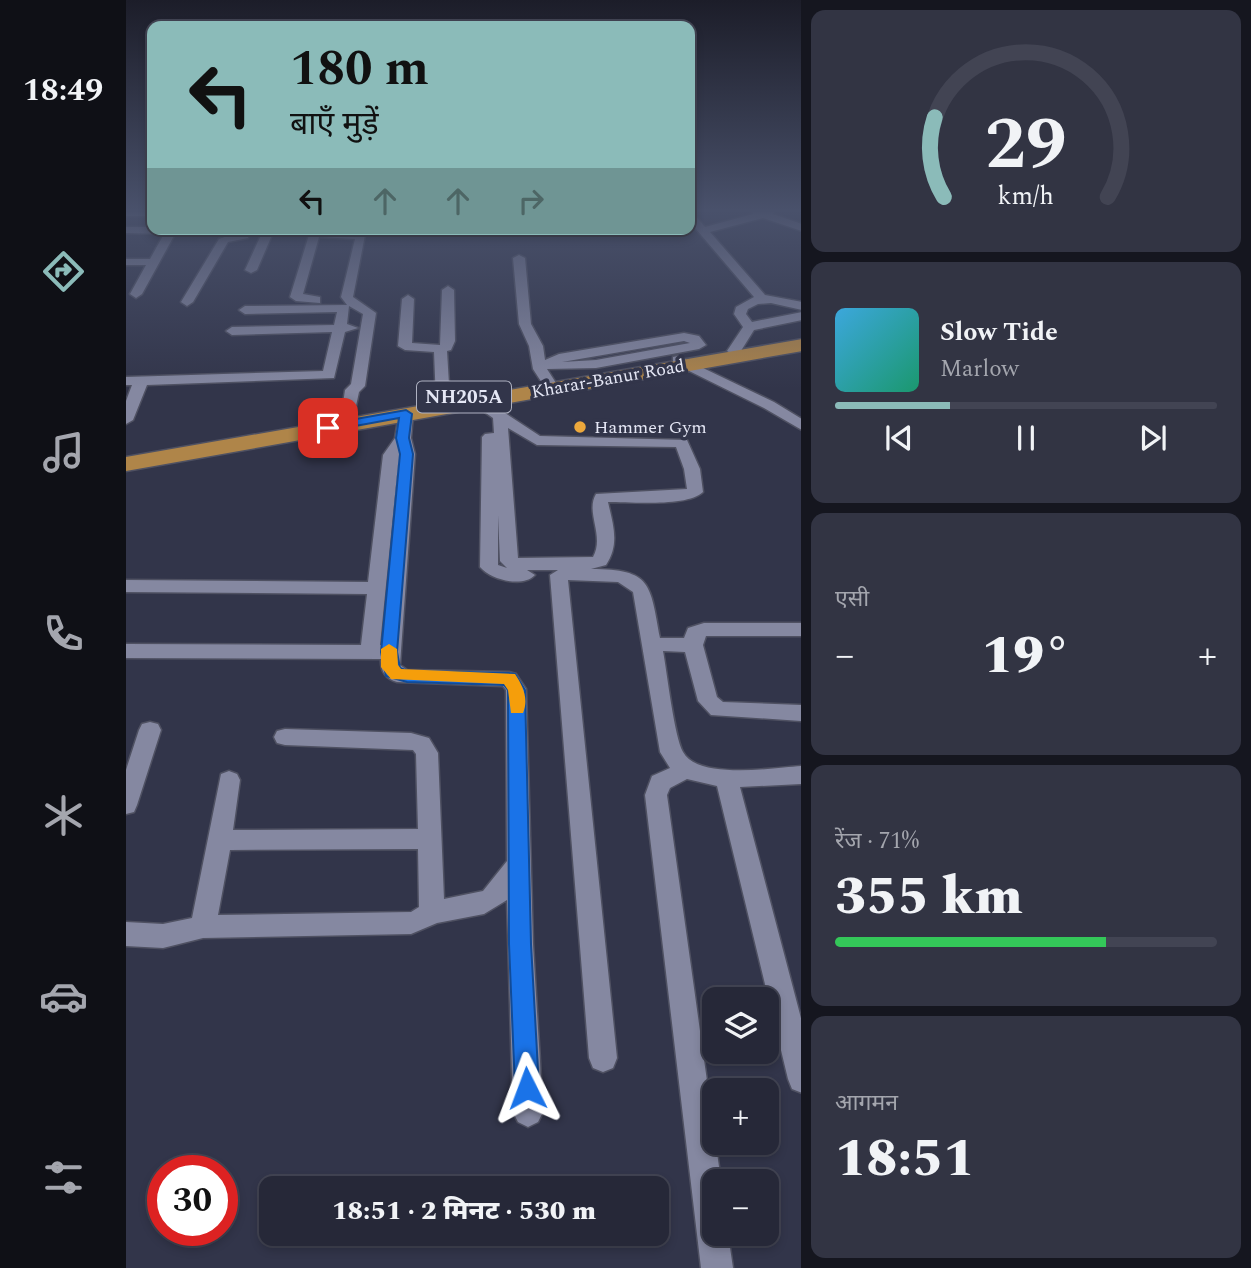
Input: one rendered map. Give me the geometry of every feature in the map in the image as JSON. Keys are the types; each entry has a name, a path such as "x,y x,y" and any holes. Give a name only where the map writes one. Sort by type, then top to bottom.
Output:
{"highway":[{"name":"NH205A","path":"126,455 348,417 424,407 545,370 681,363 801,339"},
{"name":"Kharar-Banur Road","path":"126,464 424,407 494,409 681,363 801,345"}],"street":[{"path":"136,294 150,271"},
{"path":"187,302 205,271"},
{"path":"302,271 296,297 348,300 370,313 353,381"},
{"path":"348,300 354,271"},
{"path":"520,271 523,315 545,370"},
{"path":"725,271 749,302"},
{"path":"738,271 762,299"},
{"path":"408,299 405,346 440,349 446,347 448,341 448,290"},
{"path":"749,327 740,314 742,307 749,302 762,299 801,306"},
{"path":"245,310 341,307 344,310 328,376"},
{"path":"348,417 356,328 359,313 364,310"},
{"path":"734,351 749,327 801,317"},
{"path":"232,331 356,328"},
{"path":"684,337 694,339 699,345 596,364 545,370 559,358 684,337"},
{"path":"440,349 424,407 391,455 377,588 379,652 397,675 509,679 514,684 528,1112"},
{"path":"681,363 769,405 801,426"},
{"path":"126,382 328,376 353,381"},
{"path":"126,420 142,382"},
{"path":"494,409 537,440 682,443 695,492 682,496 602,497 600,502 607,545 600,561 589,564 511,564 494,409"},
{"path":"494,409 489,567 495,572 516,575 610,576 638,584 642,590 671,752 687,770"},
{"path":"379,652 407,454 403,438"},
{"path":"559,575 603,1058"},
{"path":"126,586 377,588"},
{"path":"801,630 704,629 695,633 694,645 712,706 724,711 801,713"},
{"path":"651,644 694,645"},
{"path":"126,651 379,652"},
{"path":"126,805 150,730"},
{"path":"285,737 411,741 421,744 427,753 432,913"},
{"path":"717,1268 656,795 660,782 687,770 726,776 801,775"},
{"path":"726,776 801,1079"},
{"path":"203,928 229,780"},
{"path":"220,840 429,839"},
{"path":"126,934 163,936 203,928 401,924 419,921 432,913 486,904 504,887 519,864"}],"slow traffic":[{"path":"389,649 390,667 397,675 509,679 516,690 517,709"}],"place":[{"name":"Hammer Gym","path":"580,427"}],"route":[{"path":"328,428 406,414 403,438 407,454 389,652 392,672 407,677 509,679 516,690 520,944 527,1088"}]}
